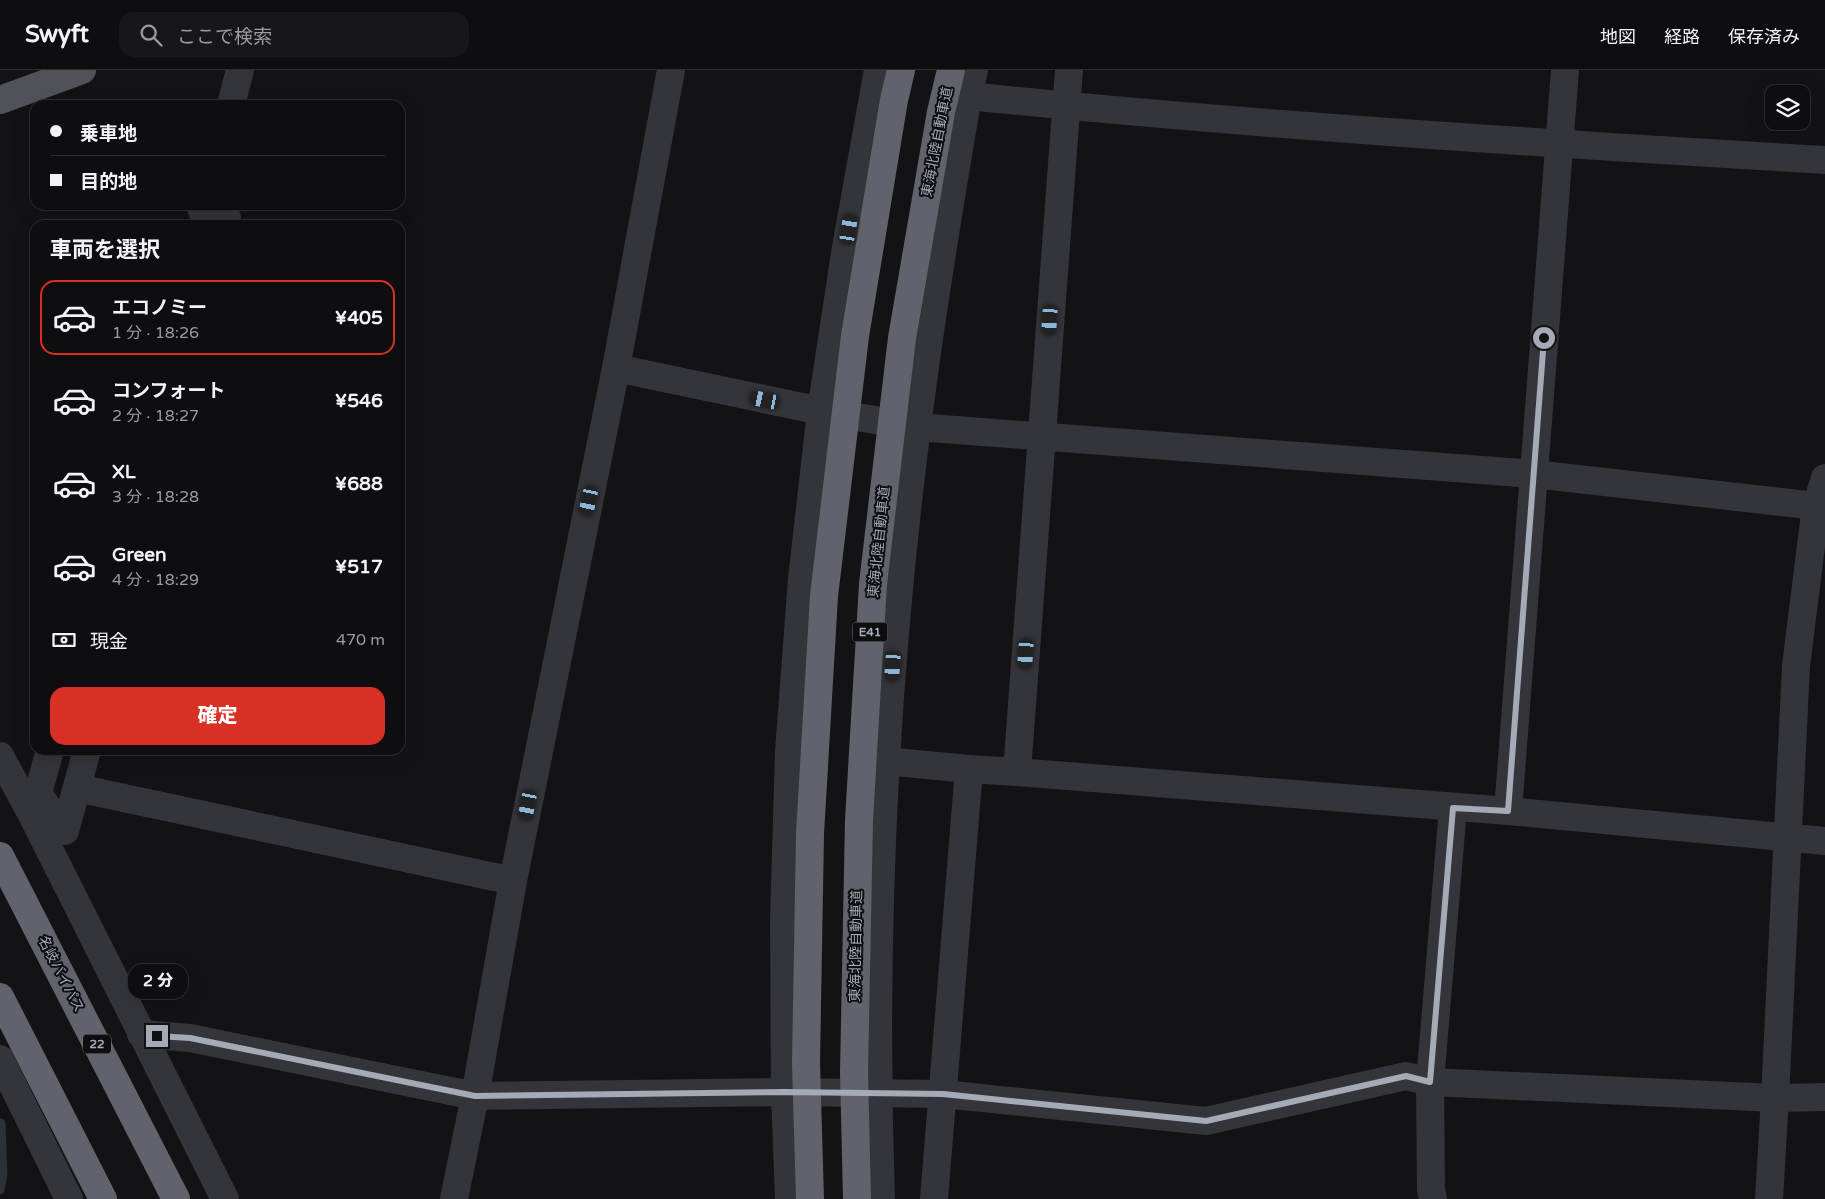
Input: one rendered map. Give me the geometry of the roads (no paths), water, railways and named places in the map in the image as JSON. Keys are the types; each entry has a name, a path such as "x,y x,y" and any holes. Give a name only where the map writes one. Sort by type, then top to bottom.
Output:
{"highway":[{"path":"810,1199 806,1063 810,834 824,596 854,336 901,70"},
{"name":"東海北陸自動車道","path":"857,1199 854,1072 858,820 873,584 902,338 941,112 951,70"},
{"name":"名岐バイパス","path":"0,856 176,1199"},
{"path":"0,996 103,1199"}],"main road":[{"path":"0,100 82,70"}],"street":[{"path":"231,100 240,70"},
{"path":"454,1199 475,1096 513,881 616,368 671,70"},
{"path":"788,1199 784,921 789,751 802,579 821,411 846,247 878,70"},
{"path":"882,1199 878,1092 879,924 885,761 899,590 917,427 940,262 974,70"},
{"path":"1017,772 1069,70"},
{"path":"1508,811 1565,70"},
{"path":"968,96 1066,106 1560,144 1825,160"},
{"path":"201,214 227,218 226,220"},
{"path":"616,368 821,411 917,427 1534,474 1820,507"},
{"path":"1769,1199 1796,666 1825,478"},
{"path":"35,805 49,755"},
{"path":"35,805 65,831 86,755"},
{"path":"0,756 35,805 141,1034 225,1199"},
{"path":"885,761 1508,811 1825,841"},
{"path":"934,1199 969,769"},
{"path":"78,788 513,881"},
{"path":"1432,1199 1430,1190 1430,1082 1453,808"},
{"path":"141,1034 190,1038 475,1096 785,1092 943,1094 1206,1121 1406,1076 1430,1082 1775,1098 1825,1097"},
{"path":"2,1068 69,1199"}],"waterway":[{"path":"0,1190 3,1175 1,1123"}]}
